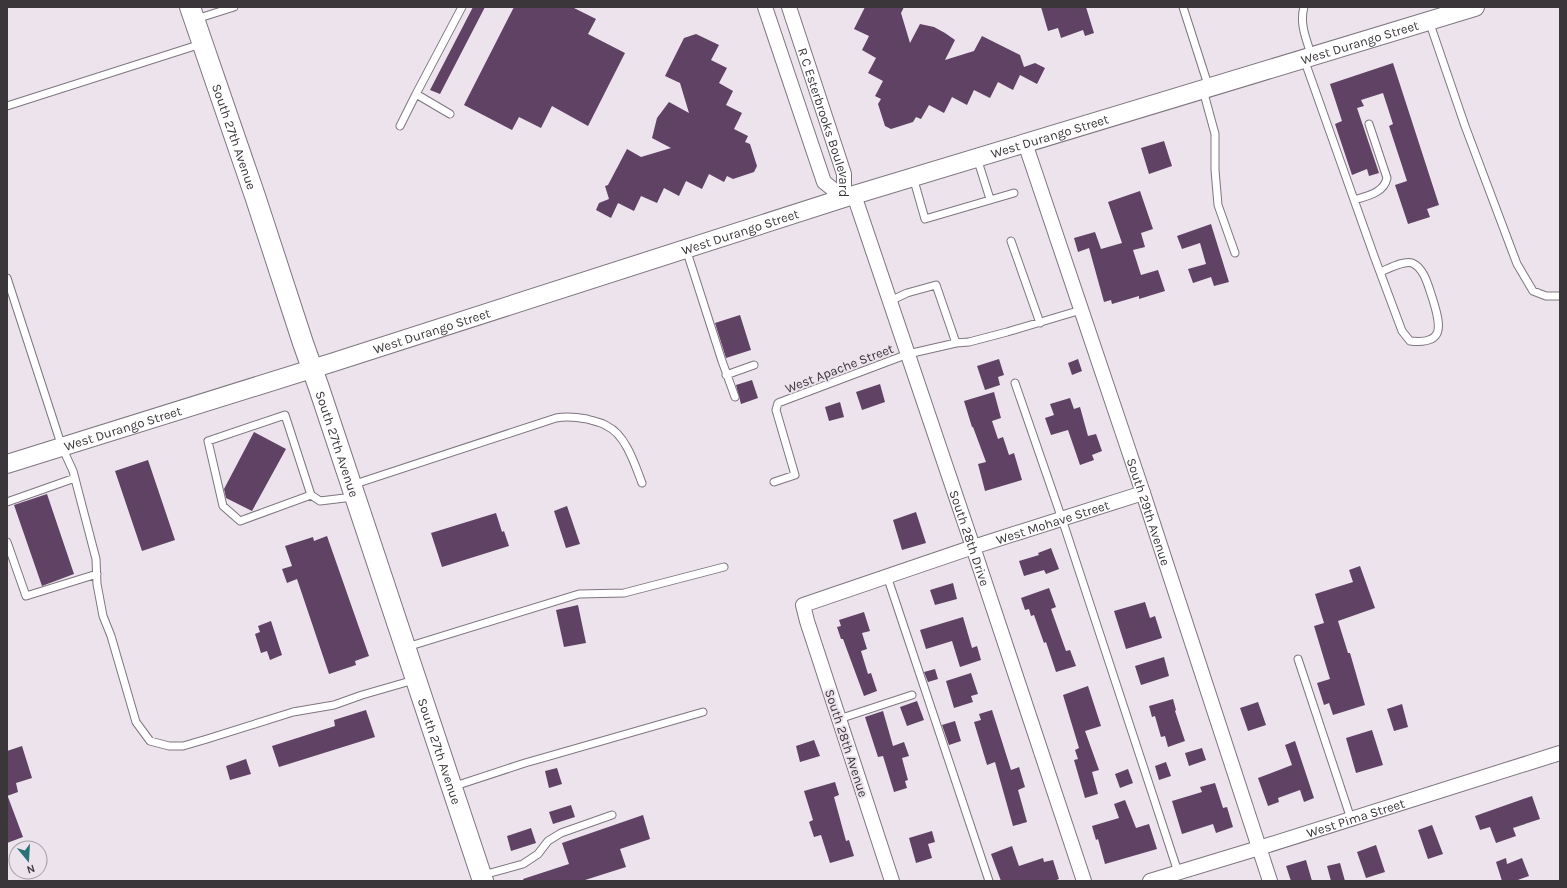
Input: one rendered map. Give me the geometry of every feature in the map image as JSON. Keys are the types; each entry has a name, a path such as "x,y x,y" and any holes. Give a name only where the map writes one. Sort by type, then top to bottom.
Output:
{"main road":[{"name":"South 27th Avenue","path":"192,13 354,491 482,878"}],"street":[{"name":"R C Esterbrooks Boulevard","path":"764,7 824,182 849,196"},
{"name":"R C Esterbrooks Boulevard","path":"789,7 844,174 849,196"},
{"name":"West Durango Street","path":"7,464 849,196 1475,7"},
{"name":"South 29th Avenue","path":"1025,143 1143,493 1270,881"},
{"name":"South 28th Drive","path":"849,196 890,301 974,547 1084,881"},
{"name":"West Mohave Street","path":"804,605 974,547 1143,493"},
{"name":"South 28th Avenue","path":"804,605 806,621 840,719 892,881"},
{"name":"West Pima Street","path":"1150,881 1560,753"}],"lane":[{"path":"192,13 234,7"},
{"path":"400,126 462,7"},
{"path":"1183,7 1206,89 1215,134 1215,170 1218,205 1234,253"},
{"path":"1304,7 1302,20 1308,58 1354,200 1380,272 1402,331 1410,341 1423,342 1434,337 1440,328 1439,319 1424,275 1419,268 1412,263 1404,263 1380,272"},
{"path":"1429,21 1458,105 1517,264 1533,291 1546,296 1560,296"},
{"path":"7,106 203,44"},
{"path":"416,94 450,114"},
{"path":"1354,200 1374,194 1382,189 1386,184 1387,178 1369,124"},
{"path":"977,158 990,200"},
{"path":"913,177 925,219 1014,193"},
{"path":"1011,241 1040,323"},
{"path":"686,249 726,375 735,397"},
{"path":"7,278 62,447 75,478 96,558 97,584 103,616 111,636 136,722 150,741 169,746 183,746 294,712 334,704 416,679"},
{"path":"890,301 906,293 936,285 956,343"},
{"name":"West Apache Street","path":"774,482 795,475 776,410 778,403 908,354 956,343 969,342 1040,323 1081,310"},
{"path":"726,375 754,365"},
{"path":"1015,383 1062,519 1178,872"},
{"path":"311,495 240,521 223,506 208,441 285,415 311,495 320,501 354,491 556,418 568,416 594,421 608,426 619,436 627,448 642,483"},
{"path":"7,502 75,478"},
{"path":"7,542 26,596 97,574"},
{"path":"405,648 579,594 624,593 724,568"},
{"path":"888,576 989,881"},
{"path":"1298,659 1351,819"},
{"path":"840,719 912,695"},
{"path":"451,787 532,761 703,712"},
{"path":"482,878 523,864 538,854 548,841 561,833 612,815"}],"building":[{"path":"473,7 485,7 440,94 430,90"},
{"path":"514,7 572,7 596,19 588,34 625,53 588,126 552,106 541,128 519,117 512,130 464,105"},
{"path":"865,7 904,7 901,13 910,43 920,24 934,27 945,33 955,40 945,60 974,51 982,36 1020,55 1024,67 1035,63 1045,68 1037,84 1020,75 1013,90 998,82 990,98 974,90 967,105 952,97 944,113 929,105 921,119 916,117 913,122 891,129 885,126 878,104 881,99 875,96 883,81 868,73 876,58 862,50 869,36 854,29"},
{"path":"1041,7 1086,7 1094,33 1085,36 1083,30 1061,38 1058,28 1048,31"},
{"path":"696,34 719,45 711,60 727,68 719,83 733,91 726,105 742,113 734,129 748,136 745,142 750,144 757,166 754,172 733,179 727,176 724,182 709,174 702,189 686,181 679,196 664,188 657,203 641,196 634,211 618,203 611,218 596,210 599,203 609,199 605,186 608,185 627,149 641,157 671,148 652,138 657,118 669,102 689,113 680,83 665,76 684,38"},
{"path":"1393,63 1439,205 1427,209 1430,217 1408,224 1395,185 1407,181 1389,126 1393,124 1383,93 1361,100 1364,106 1357,108 1379,173 1369,176 1367,169 1352,175 1335,124 1342,121 1330,84"},
{"path":"1164,141 1172,166 1149,174 1141,148"},
{"path":"1140,191 1153,229 1141,233 1145,247 1133,250 1141,275 1158,270 1165,291 1139,299 1139,296 1112,304 1111,300 1104,302 1089,248 1078,252 1074,238 1095,232 1101,249 1122,243 1108,202"},
{"path":"1211,224 1229,282 1214,286 1211,277 1193,283 1188,269 1206,264 1200,243 1182,249 1177,236"},
{"path":"740,315 751,350 726,358 715,323"},
{"path":"999,359 1004,375 998,377 1000,385 985,390 977,366"},
{"path":"1078,359 1082,371 1072,375 1068,363"},
{"path":"752,380 758,398 741,404 736,385"},
{"path":"880,384 885,402 862,410 856,392"},
{"path":"994,392 1001,418 992,421 998,439 1003,437 1009,455 1014,453 1022,480 985,491 978,464 986,462 972,427 964,401"},
{"path":"1070,398 1074,409 1080,407 1088,436 1096,434 1102,451 1092,455 1094,460 1080,465 1068,430 1051,435 1045,418 1054,415 1050,404"},
{"path":"840,402 844,417 829,421 825,407"},
{"path":"254,432 286,449 252,511 226,498 224,489"},
{"path":"148,460 175,540 142,551 115,471"},
{"path":"47,494 74,574 42,586 14,505"},
{"path":"567,506 580,544 566,548 554,511"},
{"path":"916,512 926,543 902,550 893,520"},
{"path":"496,513 502,532 504,531 509,546 442,567 431,533"},
{"path":"327,536 369,656 355,661 356,665 329,674 297,579 287,583 282,569 292,566 285,546 313,537 314,541"},
{"path":"1051,548 1059,569 1046,574 1044,570 1024,576 1019,561 1039,555 1038,553"},
{"path":"1360,566 1375,608 1338,621 1348,653 1350,653 1365,705 1333,715 1329,703 1324,705 1317,683 1330,679 1314,626 1324,623 1315,594 1353,582 1349,570"},
{"path":"953,583 957,599 935,605 930,590"},
{"path":"1049,588 1056,607 1051,609 1066,651 1070,650 1076,666 1056,672 1046,642 1044,643 1034,615 1031,616 1029,609 1025,610 1021,598"},
{"path":"1145,602 1150,618 1155,616 1162,638 1126,649 1114,611"},
{"path":"578,605 586,643 564,647 556,610"},
{"path":"864,612 870,631 862,633 867,649 861,651 868,674 871,673 877,691 864,696 843,639 841,639 837,627 841,626 839,620"},
{"path":"963,617 972,648 977,646 981,660 960,667 952,641 926,649 920,630"},
{"path":"271,621 282,655 270,660 267,651 261,653 255,634 260,632 258,626"},
{"path":"1164,657 1169,676 1141,685 1135,666"},
{"path":"935,669 938,679 928,682 924,672"},
{"path":"971,673 978,694 971,696 973,702 954,708 946,681"},
{"path":"1088,686 1101,726 1085,731 1099,770 1092,772 1098,794 1085,798 1074,760 1078,759 1075,750 1079,748 1063,695"},
{"path":"1173,699 1175,711 1185,741 1168,747 1165,736 1161,737 1155,716 1152,717 1149,706"},
{"path":"917,701 924,720 907,726 900,707"},
{"path":"1258,702 1266,725 1248,731 1240,708"},
{"path":"1402,704 1408,727 1394,731 1387,709"},
{"path":"366,710 375,737 279,767 272,746 335,726 334,720"},
{"path":"992,710 1011,770 1019,767 1025,787 1018,790 1027,822 1013,826 995,762 987,765 974,722 981,720 979,714"},
{"path":"883,711 893,746 904,742 909,756 902,758 908,780 905,781 907,788 894,792 883,756 878,757 865,717"},
{"path":"955,721 961,741 949,745 942,725"},
{"path":"1372,730 1383,765 1356,773 1346,738"},
{"path":"814,740 820,756 800,762 796,746"},
{"path":"1295,741 1314,798 1304,802 1300,790 1278,798 1279,802 1268,806 1258,778 1292,765 1285,745"},
{"path":"22,746 32,778 16,783 18,792 7,796 7,751"},
{"path":"1202,748 1206,760 1189,766 1185,753"},
{"path":"246,759 251,774 230,780 226,766"},
{"path":"1166,762 1171,776 1159,780 1155,766"},
{"path":"557,768 562,784 549,788 545,771"},
{"path":"1128,769 1133,783 1120,788 1115,774"},
{"path":"835,782 839,795 834,797 846,841 849,840 854,856 830,863 821,835 814,837 809,822 813,820 804,791"},
{"path":"1215,783 1223,808 1227,807 1233,827 1216,833 1213,824 1182,834 1172,801 1202,792 1200,787"},
{"path":"1532,796 1540,819 1513,828 1516,836 1496,843 1490,827 1480,830 1475,816"},
{"path":"8,797 23,837 15,840 8,840 7,843"},
{"path":"1125,800 1136,828 1149,824 1157,849 1105,864 1098,839 1096,840 1092,826 1119,818 1114,804"},
{"path":"571,805 575,817 553,824 549,812"},
{"path":"643,815 650,839 620,849 626,867 582,881 524,881 523,879 569,864 562,843"},
{"path":"1432,825 1443,854 1428,859 1418,830"},
{"path":"531,828 536,843 511,851 507,836"},
{"path":"932,831 935,842 928,844 932,858 916,863 909,838"},
{"path":"1376,845 1385,872 1366,878 1357,852"},
{"path":"1012,846 1019,866 1043,858 1044,862 1053,860 1059,879 1054,881 1001,881 991,854"},
{"path":"1506,858 1507,864 1522,858 1529,876 1515,881 1502,881 1496,862"},
{"path":"1306,860 1312,881 1291,881 1286,866"},
{"path":"1340,863 1345,881 1331,881 1327,866"}]}
